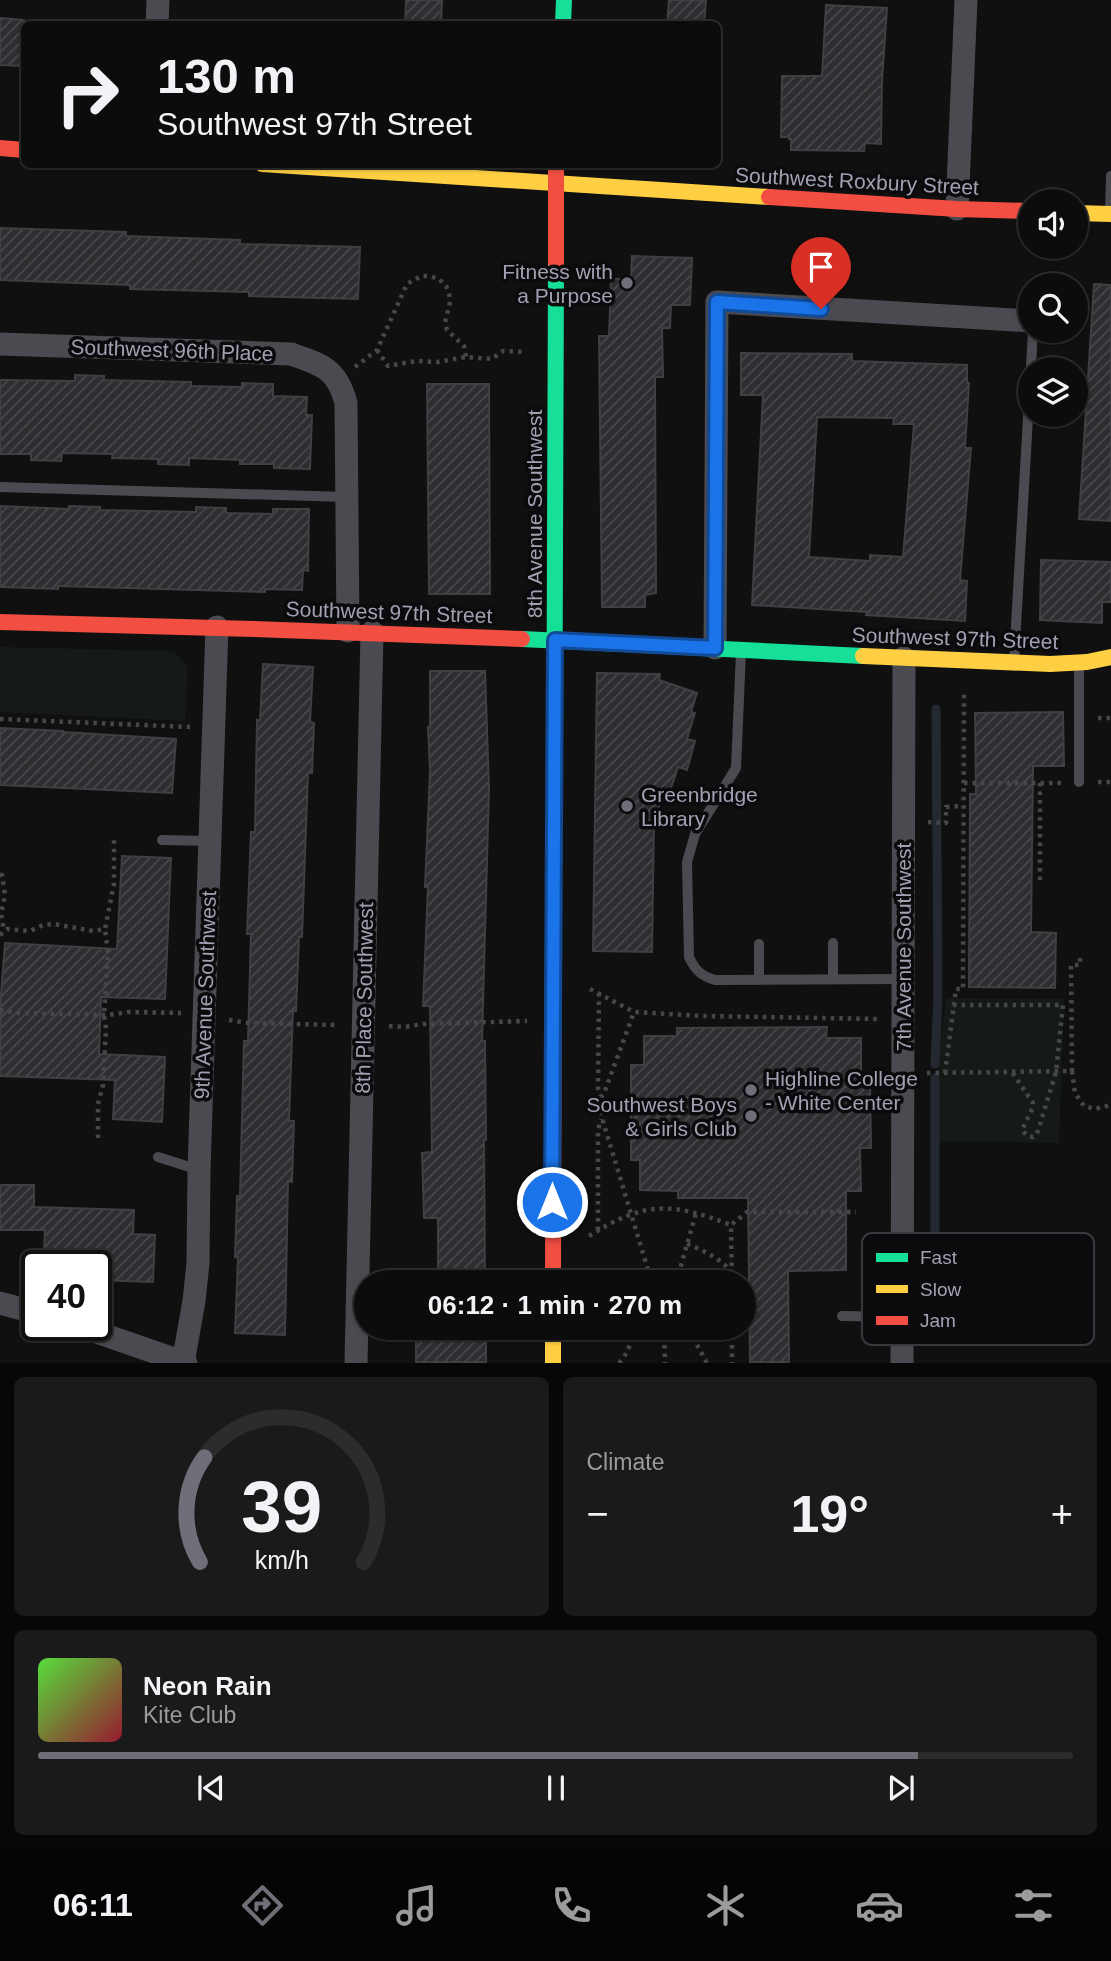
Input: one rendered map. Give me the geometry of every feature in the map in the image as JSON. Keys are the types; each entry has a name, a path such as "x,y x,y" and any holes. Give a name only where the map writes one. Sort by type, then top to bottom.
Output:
{"street":[{"path":"156,21 158,0"},
{"path":"562,21 564,0"},
{"path":"957,209 966,0"},
{"path":"0,148 21,150"},
{"name":"Southwest Roxbury Street","path":"321,168 1018,211"},
{"name":"8th Avenue Southwest","path":"553,1270 556,168"},
{"path":"1088,213 1110,214"},
{"path":"715,648 717,302 1018,320"},
{"name":"Southwest 96th Place","path":"0,344 291,354 345,372"},
{"path":"345,372 342,388 346,403 348,631"},
{"name":"Southwest 97th Street","path":"0,622 348,631 1013,664 1079,663 1111,657"},
{"name":"9th Avenue Southwest","path":"184,1362 198,1263 217,627"},
{"name":"8th Place Southwest","path":"356,1363 372,632"},
{"name":"7th Avenue Southwest","path":"902,1233 904,658"},
{"path":"0,1303 21,1309"},
{"path":"112,1337 184,1362"},
{"path":"553,1340 553,1363"},
{"name":"7th Avenue Southwest","path":"902,1345 902,1363"}],"lane":[{"path":"1110,214 1111,176"},
{"path":"1013,664 1032,343"},
{"path":"0,487 347,497"},
{"path":"741,649 736,768 695,834 687,862 689,957 698,973 715,980 903,979"},
{"path":"1079,663 1080,782"},
{"path":"162,840 210,841"},
{"path":"833,943 833,979"},
{"path":"759,944 759,980"},
{"path":"158,1157 199,1170"},
{"path":"842,1316 862,1316"}],"path":[{"path":"345,372 377,350 407,284 421,276 439,279 449,293 450,302 445,323 447,330 464,346 466,357"},
{"path":"377,350 388,366 401,362 437,362 466,357 492,359 503,351 525,352"},
{"path":"945,1073 956,989 963,989 964,678"},
{"path":"0,719 191,727"},
{"path":"964,783 1111,782"},
{"path":"1040,783 1040,881"},
{"path":"926,822 946,822 946,807 964,806"},
{"path":"98,1138 98,1104 103,1085 106,1029 104,1014 108,952 105,929 114,884 114,838"},
{"path":"0,874 5,895 1,914 2,933"},
{"path":"2,933 8,929 30,931 43,925 54,924 93,931 105,929"},
{"path":"1080,954 1080,965 1071,965 1072,1071 1075,1093 1084,1106 1095,1109 1111,1104"},
{"path":"590,989 634,1012 705,1016 880,1018"},
{"path":"599,993 598,1088 602,1118 648,1270"},
{"path":"953,1005 1063,1005 1056,1072 1038,1131 1032,1137 1022,1130 1033,1103 1012,1072"},
{"path":"0,1010 17,1013 181,1013"},
{"path":"601,1098 634,1012"},
{"path":"224,1019 248,1023 350,1026"},
{"path":"387,1026 534,1021"},
{"path":"918,1073 1072,1071"},
{"path":"598,1230 598,1130 602,1118"},
{"path":"589,1236 620,1217 668,1209 682,1209 732,1225"},
{"path":"732,1270 732,1225 747,1212 856,1212"},
{"path":"680,1270 696,1213"},
{"path":"687,1244 704,1251 730,1270"},
{"path":"620,1363 630,1340"},
{"path":"664,1340 665,1363"},
{"path":"697,1340 707,1363"},
{"path":"732,1340 732,1363"}],"shaded area":[{"path":"0,647 174,651 188,667 185,721 0,712"},
{"path":"946,998 1064,999 1059,1143 934,1141 938,1065"}],"building":[{"path":"406,0 442,0 441,21 405,21"},
{"path":"669,0 706,0 704,21 667,21"},
{"path":"826,5 887,8 881,144 865,143 864,151 791,150 791,139 781,137 782,76 822,76"},
{"path":"0,18 24,20 21,21 21,66 0,65"},
{"path":"0,228 126,232 126,236 240,240 240,244 360,247 358,299 249,296 249,292 130,289 130,285 0,280"},
{"path":"632,256 692,258 690,305 671,305 670,328 662,328 663,377 655,377 656,593 645,595 645,607 602,607 599,336 609,336 611,279 631,279"},
{"path":"1094,284 1111,285 1111,521 1079,519 1085,427 1088,427"},
{"path":"741,353 852,354 852,361 967,365 969,383 965,448 971,448 960,580 967,581 965,621 752,605 763,395 741,395","holes":["817,417 894,418 893,424 914,424 903,557 870,555 870,561 809,557"]},
{"path":"75,375 104,376 104,380 191,382 191,386 242,387 242,383 273,384 273,396 307,397 306,415 312,415 310,469 274,468 274,464 240,464 240,460 189,458 189,465 158,464 158,459 112,458 113,454 62,453 61,461 31,460 31,454 0,454 0,380 75,381"},
{"path":"427,384 489,384 490,594 429,594"},
{"path":"0,506 69,509 69,506 100,507 100,510 196,512 196,507 226,508 226,513 273,514 273,509 309,509 308,571 303,570 302,590 265,589 265,592 0,587"},
{"path":"1041,560 1111,562 1111,602 1102,602 1102,623 1040,620"},
{"path":"263,664 313,667 310,722 314,723 312,773 308,773 302,937 299,937 296,1011 293,1011 289,1121 294,1121 292,1182 288,1181 285,1335 235,1333 237,1196 240,1196 244,1041 248,1041 251,934 247,934 251,832 255,832 257,720 260,721"},
{"path":"430,671 485,671 489,788 482,1041 485,1041 485,1270 438,1270 438,1218 424,1218 422,1153 432,1152 430,1006 423,1006"},
{"name":"Greenbridge Library","path":"597,673 660,674 659,680 697,693 691,712 695,713 687,739 695,741 687,770 678,767 670,791 665,790 654,821 652,952 593,951"},
{"path":"1063,712 1064,766 1033,766 1031,932 1056,933 1055,988 969,987 970,794 976,794 975,713"},
{"path":"0,728 176,739 172,793 0,785"},
{"path":"122,856 171,858 165,999 101,997 99,1054 165,1057 162,1122 113,1119 115,1080 0,1076 5,943 117,949"},
{"name":"Southwest Boys & Girls Club","path":"827,1027 826,1038 861,1038 861,1083 870,1083 871,1148 860,1148 861,1191 846,1191 846,1270 788,1271 789,1362 750,1362 750,1340 756,1340 756,1270 749,1270 748,1198 678,1198 678,1191 640,1190 640,1160 631,1160 631,1065 644,1065 644,1036 677,1036 677,1028"},
{"path":"0,1185 34,1185 34,1207 134,1210 133,1234 155,1235 153,1282 112,1281 112,1250 44,1250 45,1230 0,1230"},
{"path":"416,1340 486,1340 486,1362 416,1362"}],"waterway":[{"path":"935,1064 938,996 936,709"},
{"path":"935,1078 935,1233"}],"traffic: fast":[{"path":"563,21 564,0"},
{"path":"554,836 556,263"},
{"path":"522,639 863,656"}],"traffic: slow":[{"path":"323,168 769,197"},
{"path":"1088,213 1111,214"},
{"path":"863,656 1050,664 1087,662 1111,657"},
{"path":"553,1340 553,1363"}],"traffic: jam":[{"path":"0,148 21,150"},
{"path":"556,168 556,263"},
{"path":"769,197 1018,211"},
{"path":"0,622 522,639"},
{"path":"553,1270 554,836"}],"place":[{"name":"Fitness with a Purpose","path":"627,283"},
{"name":"Greenbridge Library","path":"627,806"},
{"name":"Highline College - White Center","path":"751,1090"},
{"name":"Southwest Boys & Girls Club","path":"751,1116"}],"route":[{"path":"552,1202 555,640 715,648 717,302 821,309"}]}
